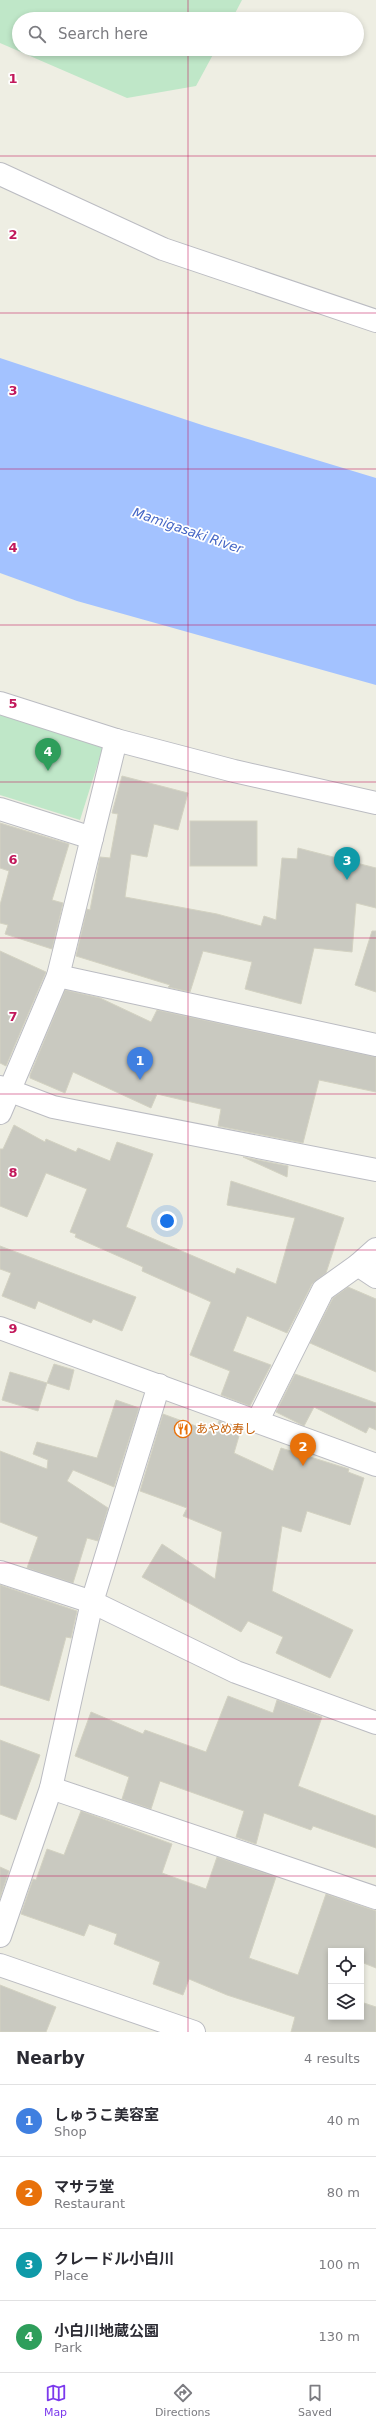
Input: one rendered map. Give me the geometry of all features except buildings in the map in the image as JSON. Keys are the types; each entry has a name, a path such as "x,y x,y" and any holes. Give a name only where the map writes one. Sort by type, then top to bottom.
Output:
{"street":[{"path":"0,174 163,249 376,321"},
{"path":"0,703 116,740 234,771 376,803"},
{"path":"0,1113 4,1089 58,976 116,740"},
{"path":"0,808 92,838"},
{"path":"58,976 376,1045"},
{"path":"4,1089 53,1107 376,1170"},
{"path":"257,1422 323,1290 367,1271 376,1249"},
{"path":"0,1328 376,1465"},
{"path":"0,1936 51,1788 92,1602 159,1385"},
{"path":"0,1572 92,1602 236,1672 376,1723"},
{"path":"51,1788 376,1898"},
{"path":"0,1965 194,2032"}],"green space":[{"path":"0,0 242,0 236,12 12,12 12,48 0,43"},
{"path":"30,56 212,56 196,86 127,98"},
{"path":"0,715 103,747 80,820 0,795"}],"water":[{"name":"Mamigasaki River","path":"0,358 205,426 376,478 376,685 77,601 0,573"}],"place":[{"name":"小白川地蔵公園","path":"48,771"},
{"name":"クレードル小白川","path":"347,880"},
{"name":"しゅうこ美容室","path":"140,1080"},
{"name":"あやめ寿し","path":"183,1429"},
{"name":"マサラ堂","path":"303,1466"}]}
